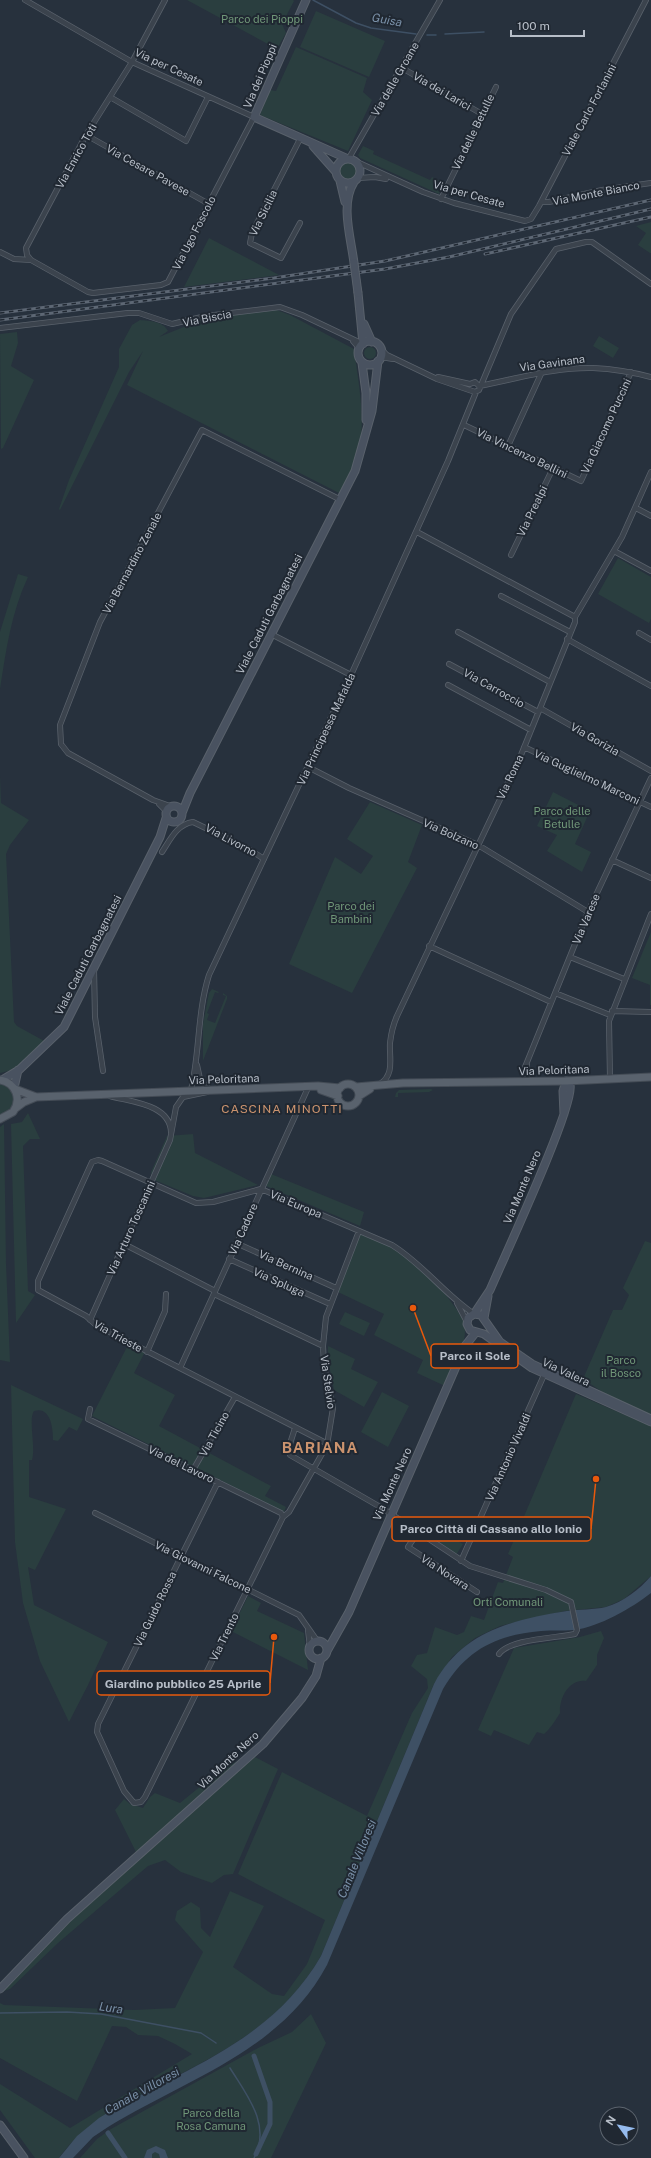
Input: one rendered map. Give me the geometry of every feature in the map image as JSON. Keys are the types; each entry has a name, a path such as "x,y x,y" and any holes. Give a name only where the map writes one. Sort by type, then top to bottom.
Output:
{"main road":[{"name":"Via Peloritana","path":"356,1087 380,1084 566,1082 651,1078"},
{"name":"Via Peloritana","path":"1,1080 14,1089 36,1097"},
{"name":"Via Peloritana","path":"359,1096 370,1089 446,1086 457,1083"},
{"path":"347,1084 356,1087 359,1096 356,1102 346,1105 341,1102 338,1096 340,1088 347,1084"},
{"name":"Via Peloritana","path":"0,1119 7,1117 27,1100 36,1097 323,1086 340,1088"},
{"path":"14,1089 17,1100 15,1109"},
{"name":"Via Peloritana","path":"181,1092 191,1090 326,1090 338,1096"}],"street":[{"name":"Via per Cesate","path":"25,0 132,62 310,144 348,158"},
{"name":"Via Enrico Toti","path":"26,252 27,244 86,135 132,62 165,0"},
{"name":"Via dei Pioppi","path":"254,117 306,0"},
{"name":"Via delle Groane","path":"348,158 402,68 440,0"},
{"name":"Viale Carlo Forlanini","path":"531,219 542,202 646,0"},
{"name":"Via dei Larici","path":"402,68 482,114"},
{"name":"Via delle Betulle","path":"441,199 496,87"},
{"path":"110,97 186,141 208,97"},
{"name":"Via Ugo Foscolo","path":"26,252 31,260 90,293 161,285 172,278 254,117"},
{"name":"Via Cesare Pavese","path":"86,135 209,204"},
{"name":"Via Sicilia","path":"300,139 252,233 250,243 281,258 300,224"},
{"name":"Via per Cesate","path":"310,144 336,172"},
{"path":"348,213 340,181 336,172 337,165 348,158 358,162 361,170 348,194 348,213 361,316 361,346 358,354 362,363 372,365 379,359 381,350"},
{"name":"Via per Cesate","path":"358,162 403,184 441,199 525,221 531,219"},
{"name":"Via per Cesate","path":"356,180 382,178 403,184"},
{"path":"340,181 347,183 356,180"},
{"name":"Via Monte Bianco","path":"542,202 549,202 602,190 651,183"},
{"path":"473,392 480,386 510,314 540,274 554,252 560,248 592,242 628,266 636,274 651,284"},
{"name":"Via Ugo Foscolo","path":"0,252 16,260 31,260"},
{"path":"16,260 26,252"},
{"name":"Via Biscia","path":"0,328 133,313 166,323 178,323 206,316 274,307 294,311 350,338 361,346"},
{"path":"361,316 372,342 377,344 381,350 429,375 473,392"},
{"path":"361,346 372,342"},
{"path":"379,359 398,360"},
{"name":"Viale Caduti Garbagnatesi","path":"182,813 190,793 341,500 359,461 372,411 379,359"},
{"name":"Viale Caduti Garbagnatesi","path":"362,363 367,413 363,444"},
{"name":"Via Gavinana","path":"480,386 541,374 592,368 631,372 651,377"},
{"path":"473,392 469,388 487,371"},
{"name":"Via Giacomo Puccini","path":"580,481 631,372"},
{"path":"508,446 541,374"},
{"path":"429,375 473,383 480,386"},
{"name":"Via Principessa Mafalda","path":"191,1090 197,1061 200,1016 208,980 352,675 417,532 474,400 473,392"},
{"name":"Via Vincenzo Bellini","path":"464,425 580,481"},
{"name":"Via Bernardino Zenale","path":"169,810 68,753 61,744 60,725 100,622 202,430 341,500"},
{"name":"Via Prealpi","path":"511,555 553,468"},
{"name":"Via Roma","path":"380,1084 387,1077 391,1066 389,1050 395,1020 524,747 575,617 614,551 636,508 651,472"},
{"path":"636,508 651,516"},
{"path":"417,532 575,617"},
{"path":"614,551 651,571"},
{"path":"501,596 570,632"},
{"path":"458,632 550,682"},
{"path":"639,633 651,640"},
{"path":"271,634 352,675"},
{"path":"567,639 651,686"},
{"name":"Via Carroccio","path":"449,664 539,710"},
{"path":"448,685 531,730"},
{"name":"Via Gorizia","path":"539,710 651,771"},
{"name":"Via Guglielmo Marconi","path":"524,747 651,807"},
{"name":"Via Bolzano","path":"308,767 355,790 478,844 588,912"},
{"name":"Via Varese","path":"525,1082 528,1075 527,1063 588,912 651,778"},
{"name":"Viale Caduti Garbagnatesi","path":"1,1080 19,1070 64,1027 160,837 169,810 181,802 190,793"},
{"path":"179,807 182,813 180,819 176,822 170,821 169,810 179,807"},
{"name":"Viale Caduti Garbagnatesi","path":"160,837 176,822"},
{"name":"Via Livorno","path":"162,852 180,828 193,822 247,848 264,859"},
{"path":"612,860 651,878"},
{"path":"610,1079 609,1027 611,1013 651,914"},
{"path":"430,946 551,1002"},
{"path":"570,957 624,979"},
{"path":"94,968 96,1017 103,1071"},
{"path":"555,993 611,1013 651,1012"},
{"name":"Via Principessa Mafalda","path":"197,1061 200,1079 209,1091"},
{"path":"14,1089 19,1070"},
{"name":"Via Monte Nero","path":"474,1314 490,1290 564,1114 571,1093 570,1085 566,1082"},
{"name":"Via Cadore","path":"180,1368 307,1090"},
{"name":"Via Arturo Toscanini","path":"90,1320 171,1136 175,1108 180,1100 185,1096 209,1091"},
{"path":"105,1095 158,1110 168,1120 171,1136"},
{"name":"Via Europa","path":"94,1160 102,1161 200,1203 261,1189 359,1231 409,1256 457,1303 474,1314"},
{"name":"Via Trieste","path":"94,1160 86,1173 37,1286 41,1293 90,1320 96,1325 147,1352 326,1443"},
{"name":"Via Stelvio","path":"326,1443 333,1408 327,1383 323,1346 330,1304 359,1231"},
{"name":"Via Bernina","path":"236,1243 336,1288"},
{"path":"124,1244 215,1292 323,1346"},
{"name":"Via Spluga","path":"229,1259 330,1304"},
{"name":"Via Monte Nero","path":"485,1320 490,1290"},
{"path":"147,1352 164,1316 166,1294"},
{"name":"Via Europa","path":"457,1303 467,1324"},
{"path":"474,1314 480,1314 485,1320 484,1328 477,1332 470,1330 467,1324 469,1316 474,1314"},
{"name":"Via Valera","path":"485,1320 500,1342 532,1364 651,1418"},
{"name":"Via Monte Nero","path":"465,1346 467,1324"},
{"name":"Via Monte Nero","path":"327,1652 360,1588 465,1346 477,1332"},
{"name":"Via Valera","path":"477,1332 488,1336 516,1358 544,1375 651,1422"},
{"name":"Via Antonio Vivaldi","path":"461,1560 544,1375"},
{"name":"Via Ticino","path":"193,1470 235,1397"},
{"name":"Via del Lavoro","path":"90,1409 88,1419 218,1482 281,1514 283,1517"},
{"path":"295,1428 292,1433 288,1453 391,1514 470,1566 562,1596 569,1600 572,1605 576,1630 574,1634 543,1638 505,1648 499,1654"},
{"name":"Via Trento","path":"113,1692 98,1724 97,1732 124,1791 130,1800 138,1804 145,1797 283,1517 288,1512 326,1443"},
{"name":"Via Guido Rossa","path":"113,1692 218,1482"},
{"name":"Via Giovanni Falcone","path":"95,1513 299,1615 319,1642"},
{"name":"Via Novara","path":"418,1532 408,1547 477,1592"},
{"path":"307,1626 310,1652 314,1667 312,1682"},
{"path":"310,1647 319,1642 328,1640 339,1631"},
{"path":"312,1657 322,1658 327,1652 326,1646 319,1642"},
{"name":"Via Monte Nero","path":"0,1989 67,1919 263,1744 289,1715 312,1682 318,1672 322,1658"},
{"path":"0,2125 24,2158"}],"green space":[{"name":"Parco dei Pioppi","path":"187,0 294,1 282,24 286,33 277,49"},
{"path":"316,11 385,41 369,77 300,47"},
{"path":"296,47 367,78 363,92 372,100 348,151 260,115 270,90 276,91"},
{"path":"363,146 374,151 373,154 430,180 432,177 444,183 439,194 360,158 358,155"},
{"path":"344,162 352,162 357,167 355,178 352,180 344,180 339,175 339,167"},
{"path":"651,222 650,253 638,245 646,233 636,226"},
{"path":"209,238 279,275 184,287"},
{"path":"274,309 290,315 354,349 359,383 362,428 359,453 341,494 127,385 143,351 129,372 60,510 59,509 69,480 119,367 119,349 132,325 140,320 160,323 168,331 159,337 201,320"},
{"path":"17,332 18,343 11,366 34,380 3,448 1,449 0,334"},
{"path":"599,336 619,348 613,358 593,346"},
{"path":"368,347 372,347 376,353 372,359 368,359 364,355 364,351"},
{"path":"618,558 651,577 651,619 649,623 598,594"},
{"path":"18,574 28,577 13,618 0,689 0,632"},
{"path":"0,775 1,803 29,820 10,845 6,854 14,1022 17,1026 46,1042 13,1070 0,1073"},
{"name":"Parco delle Betulle","path":"553,792 590,811 575,844 591,852 582,872 547,851 557,835 537,826"},
{"name":"Parco dei Bambini","path":"370,802 422,825 408,862 417,868 352,993 289,964 335,857 361,874 373,856 347,839"},
{"path":"651,932 650,1005 650,985 632,978"},
{"path":"212,989 219,992 215,992 207,1013 209,1014 207,1020 215,1023 226,996 223,995 223,993 227,996 227,999 203,1061 203,1024 209,993"},
{"path":"0,1082 15,1093 13,1110 0,1117"},
{"path":"399,1090 433,1090 429,1092 398,1093 398,1097 395,1097"},
{"path":"28,1113 40,1139 30,1139 23,1146 28,1291 35,1295 16,1323 11,1124 22,1122"},
{"path":"4,1124 6,1264 10,1362 0,1360 0,1127"},
{"path":"193,1134 195,1153 258,1185 204,1198 193,1196 152,1179 151,1172 167,1136"},
{"path":"271,1174 364,1212 360,1226 266,1186"},
{"path":"360,1234 402,1251 414,1259 439,1286 461,1316 464,1323 464,1339 459,1355 445,1386 417,1373 423,1360 374,1335 384,1314 338,1292"},
{"name":"Parco il Bosco","path":"645,1241 651,1243 651,1418 625,1407 583,1379 613,1310 622,1310 629,1295 623,1288"},
{"path":"345,1312 370,1323 364,1336 339,1324"},
{"path":"128,1345 145,1352 134,1373 175,1395 159,1426 271,1486 265,1496 286,1507 284,1512 92,1416"},
{"path":"328,1346 355,1359 351,1369 378,1382 364,1407 334,1390 328,1360"},
{"path":"11,1385 83,1419 77,1431 69,1427 58,1441 53,1440 50,1420 47,1415 40,1410 34,1411 32,1415 33,1454 32,1460 29,1460 29,1497 66,1509 35,1570 28,1567 34,1605 108,1642 69,1722 40,1661 23,1603 15,1542"},
{"path":"382,1392 409,1406 388,1447 361,1432"},
{"name":"Orti Comunali","path":"576,1394 651,1426 651,1576 624,1599 606,1607 565,1611 500,1626 475,1638 452,1657 434,1684 321,1956 304,1982 285,2003 264,2022 242,2038 219,2053 107,2114 76,2138 59,2158 35,2158 0,2110 0,2084 70,2128 192,2054 158,2036 138,2035 126,2027 112,2026 77,2101 0,2058 0,2003 4,2005 134,2010 175,2008 203,1952 175,1920 177,1911 191,1902 200,1908 201,1928 210,1937 230,1891 264,1906 233,1967 272,1994 284,1996 307,1964 325,1920 238,1874 282,1772 367,1816 412,1713 428,1688 427,1679 411,1666 417,1655 427,1653 435,1627 457,1635 464,1632 471,1616 484,1620 498,1582 503,1583 513,1557 508,1554"},
{"path":"441,1530 463,1544 456,1555 434,1541"},
{"path":"248,1596 261,1603 257,1611 304,1633 308,1670 231,1631"},
{"path":"601,1631 604,1638 597,1655 597,1665 586,1681 575,1683 566,1691 561,1701 560,1713 551,1727 544,1734 537,1732 529,1745 494,1730 491,1736 478,1730 514,1648 580,1637"},
{"path":"255,1757 278,1769 233,1874 224,1875 212,1883 181,1872 165,1860 148,1866 58,1943 10,1989 1,1992 54,1936"},
{"path":"243,1759 136,1852 115,1810 124,1799 130,1804 143,1808 150,1797 155,1793 180,1803 223,1768"},
{"name":"Parco della Rosa Camuna","path":"311,2014 326,2043 271,2158 80,2158 97,2139 111,2129 258,2048 292,2032"}],"water":[{"path":"651,1576 651,1593 615,1616 594,1625 574,1630 541,1631 510,1636 484,1647 462,1664 452,1675 443,1689 327,1965 308,1995 284,2020 258,2041 230,2060 108,2127 93,2137 73,2158 59,2158 77,2136 99,2118 222,2052 250,2033 276,2012 300,1986 321,1956 434,1684 445,1666 459,1652 474,1640 490,1631 508,1624 572,1610 601,1608 612,1605 619,1602 642,1586"},
{"path":"156,2146 165,2150 168,2158 160,2158 159,2154 155,2152 152,2154 152,2158 144,2158 147,2150"}],"waterway":[{"name":"Guisa","path":"313,0 356,23 371,28 416,34"},
{"name":"Guisa","path":"445,34 484,32"},
{"name":"Guisa","path":"427,35 436,35"},
{"name":"Lura","path":"0,2013 67,2012 101,2014 201,2033 216,2043"},
{"path":"254,2056 270,2102 270,2124 256,2154"},
{"name":"Lura","path":"230,2068 255,2110 259,2122 259,2146 254,2158"},
{"path":"108,2133 125,2158"}],"railway":[{"path":"0,313 274,278 385,261 651,200"},
{"path":"0,320 385,269 449,257 651,209"},
{"path":"485,254 651,217"}],"place":[{"name":"Parco il Sole","path":"413,1308"},
{"name":"Parco Città di Cassano allo Ionio","path":"596,1479"},
{"name":"Giardino pubblico 25 Aprile","path":"274,1637"}],"district":[{"name":"CASCINA MINOTTI","path":"282,1109"},
{"name":"BARIANA","path":"320,1447"}],"water label":[{"name":"Canale Villoresi","path":"357,1859"},
{"name":"Canale Villoresi","path":"142,2091"}]}
